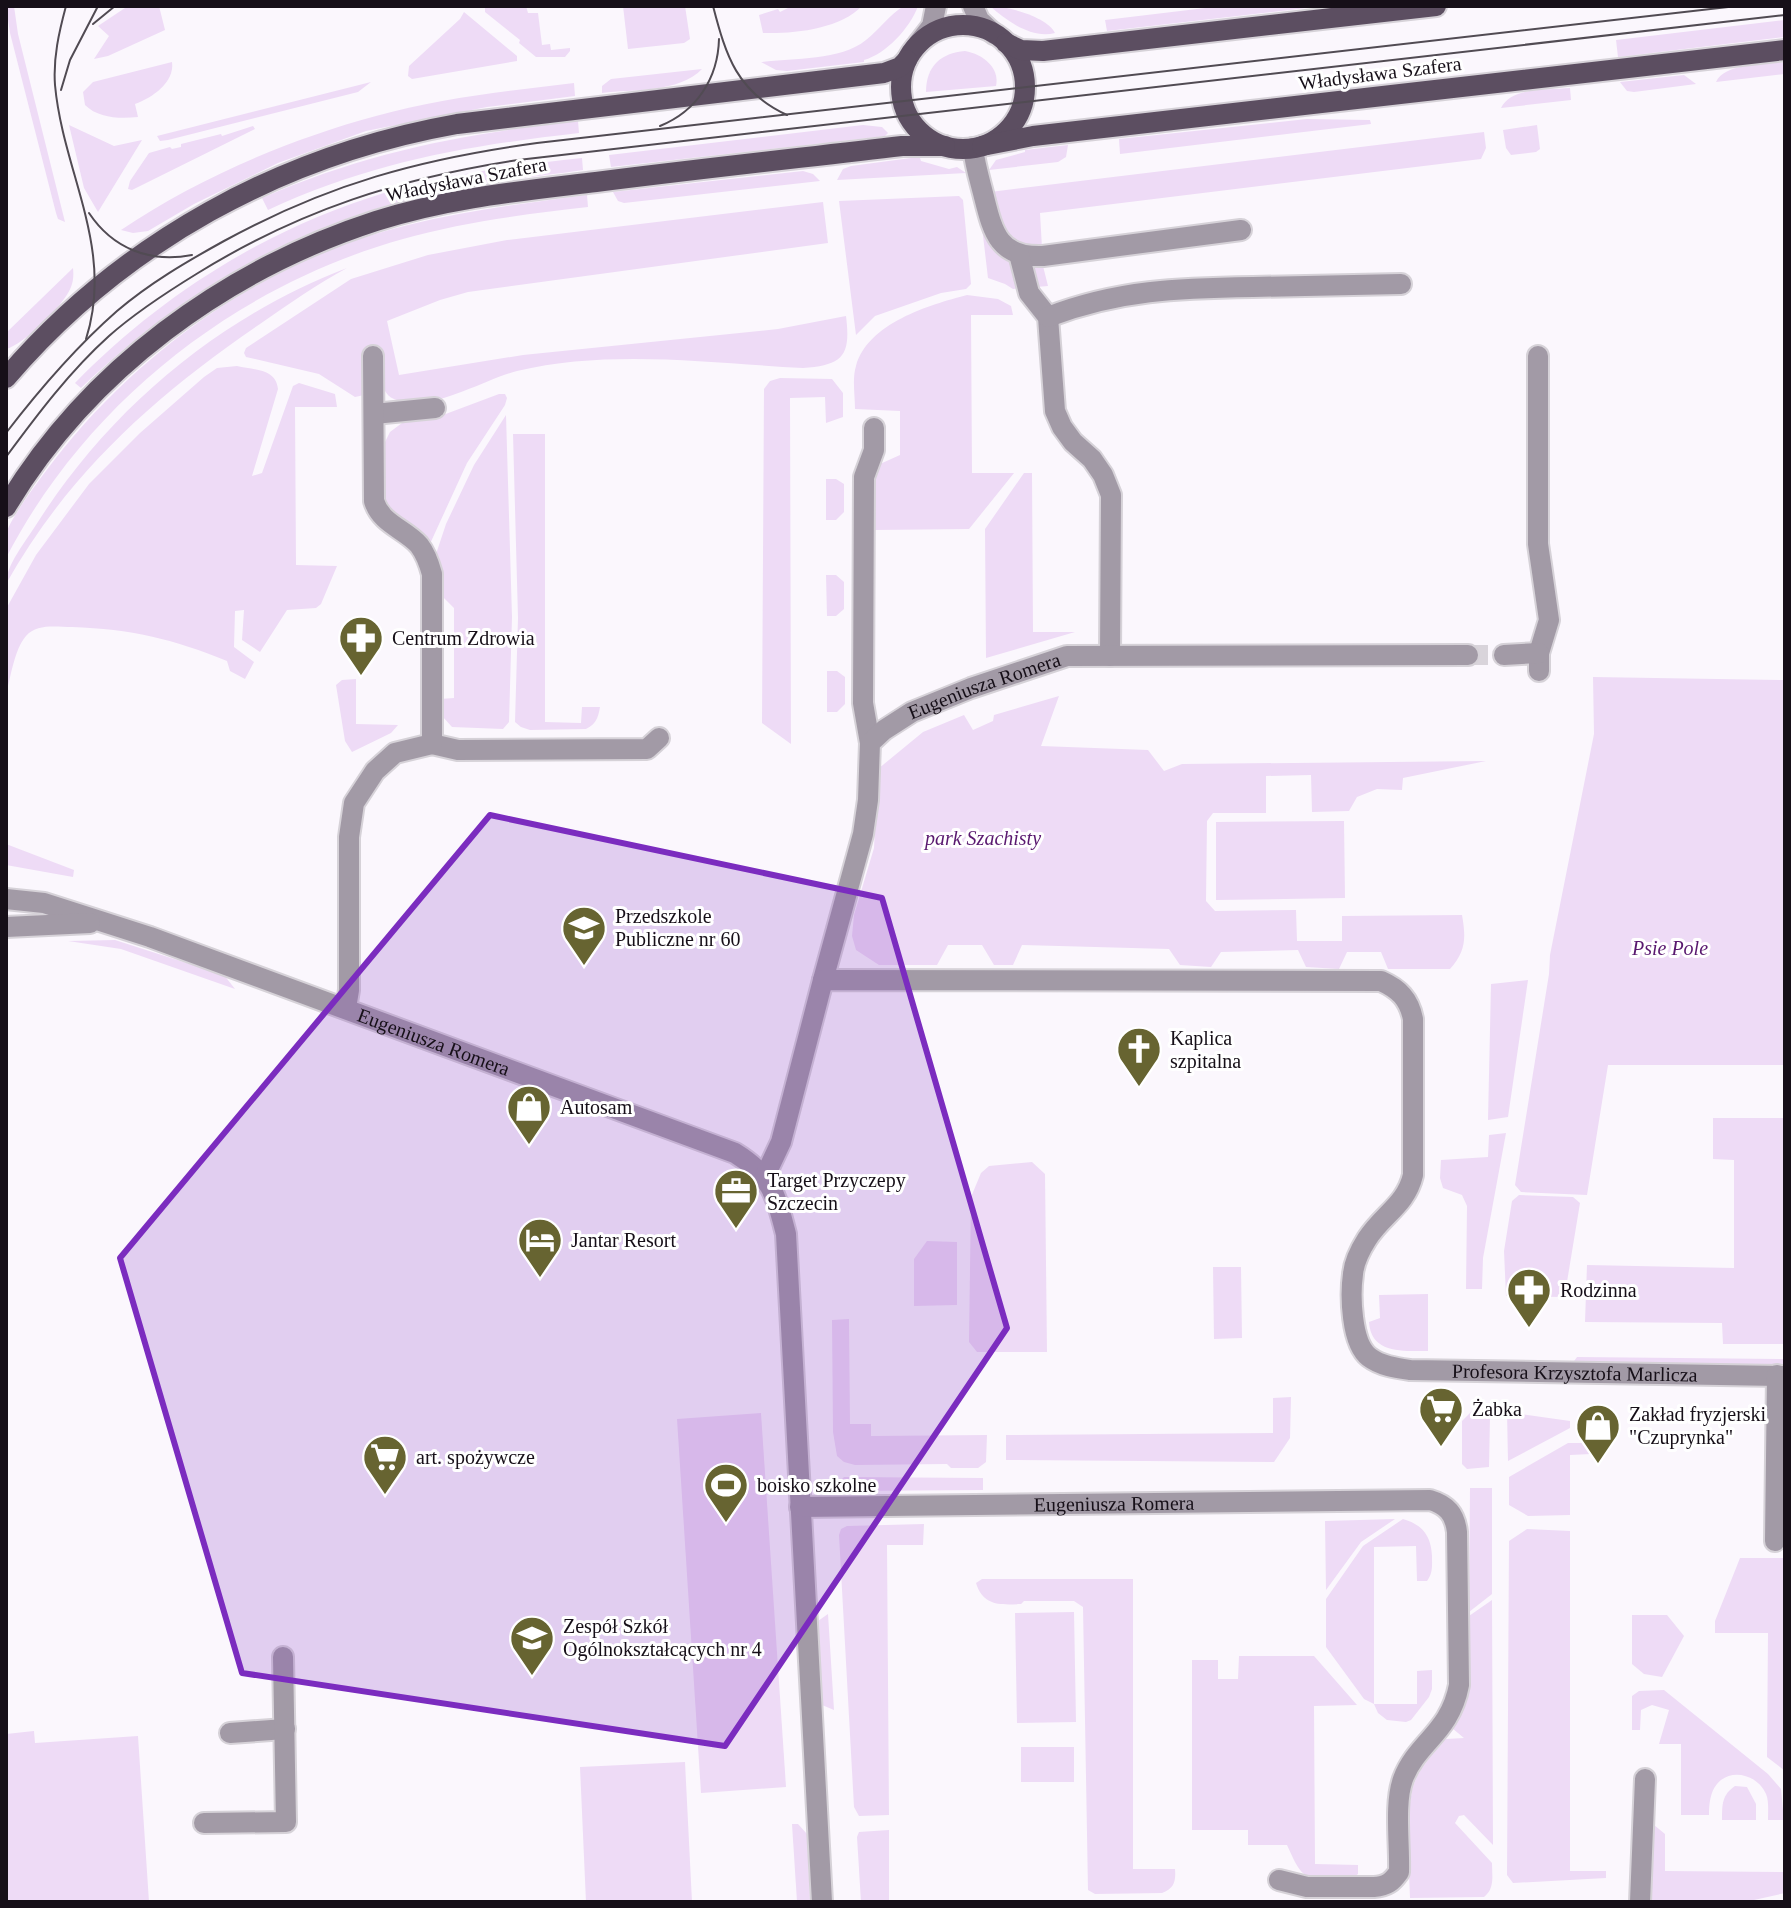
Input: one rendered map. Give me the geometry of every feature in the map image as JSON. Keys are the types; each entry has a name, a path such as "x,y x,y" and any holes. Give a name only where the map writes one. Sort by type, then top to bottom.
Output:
{"main road":[{"path":"6,378 76,306 150,247 228,201 319,160 376,142 457,124 884,73 900,67 936,31 950,26 973,26 1021,50 1043,51 1436,6"},
{"path":"912,52 901,84 902,102 907,115 925,136 945,146 977,147 1007,130 1023,102 1021,68 1000,38"},
{"name":"Władysława Szafera","path":"977,147 1046,135 1785,50"},
{"name":"Władysława Szafera","path":"6,507 65,426 99,389 143,349 222,292 282,258 339,234 432,206 522,190 902,146 945,146"}],"street":[{"path":"912,52 932,26 936,6"},
{"path":"973,6 979,20 1000,38"},
{"path":"977,147 992,230 1001,242 1019,254 1043,256 1241,230"},
{"path":"1019,254 1029,293 1048,317 1055,411 1073,442 1092,459 1103,475 1111,495 1110,656"},
{"path":"1048,317 1117,295 1170,288 1401,284"},
{"path":"373,356 374,501 385,520 417,542 426,555 432,574 432,744"},
{"path":"1504,655 1539,662 1549,620 1538,544 1538,356"},
{"path":"374,414 435,408"},
{"path":"822,1902 786,1234 775,1195 765,1176 781,1142 865,826 870,743 863,703 864,477 874,450 874,428"},
{"name":"Eugeniusza Romera","path":"870,743 898,720 971,688 1067,656 1468,655"},
{"path":"346,1008 349,990 349,837 354,803 375,771 395,753 432,744 458,750 647,749 659,738"},
{"name":"Eugeniusza Romera","path":"6,899 44,903 150,937 346,1008 735,1153 765,1176"},
{"name":"Eugeniusza Romera","path":"6,927 97,922"},
{"name":"Profesora Krzysztofa Marlicza","path":"823,980 1381,981 1395,988 1406,999 1413,1019 1413,1175 1409,1192 1368,1238 1357,1258 1353,1274 1355,1333 1358,1343 1369,1357 1410,1370 1781,1376"},
{"path":"1775,1541 1781,1376"},
{"name":"Eugeniusza Romera","path":"800,1507 1430,1500 1441,1503 1455,1519 1459,1685 1455,1705 1445,1723 1403,1779 1399,1872 1393,1881 1374,1887 1307,1887 1279,1880"},
{"path":"204,1823 286,1822 283,1657"},
{"path":"230,1733 285,1729"},
{"path":"1640,1902 1645,1779"}],"highlighted area":[{"path":"490,815 882,898 1007,1328 725,1746 242,1673 120,1258"}],"green space":[{"path":"6,6 14,6 18,34 65,222 58,219 56,213 10,33"},
{"path":"128,6 159,6 165,30 108,56 94,59 109,36 98,26"},
{"path":"485,6 526,6 528,13 538,13 542,45 550,44 551,50 570,48 570,51 565,57 536,57 485,12"},
{"path":"623,6 685,6 690,39 684,43 628,49"},
{"path":"792,6 862,6 853,14 829,25 802,31 763,33 759,15 778,9 780,12"},
{"path":"904,6 918,6 896,39 864,62 787,71 776,70 761,62 843,52 866,40"},
{"path":"990,6 1026,14 1044,22 1055,33 1028,31"},
{"path":"1222,6 1324,6 1107,31 1105,20"},
{"path":"464,12 517,56 517,61 412,79 408,76 409,66"},
{"path":"1785,20 1785,37 1618,57 1616,40"},
{"path":"965,51 989,63 997,79 996,86 926,92 929,75 936,62"},
{"path":"172,62 166,82 148,98 135,104 138,117 109,117 85,105 83,92 93,82"},
{"path":"1785,62 1785,74 1716,82 1736,68"},
{"path":"702,69 692,77 668,86 602,93 602,86 611,79"},
{"path":"1684,75 1696,84 1634,92 1627,91 1620,82"},
{"path":"371,82 358,92 168,140 160,141 157,136"},
{"path":"574,83 575,96 487,107 366,131 278,163 194,204 148,231 133,233 121,230 212,178 309,137 400,110 449,100"},
{"path":"1570,88 1571,100 1501,108 1506,101 1521,93"},
{"path":"1307,119 1370,120 1371,124 1120,154 1119,139"},
{"path":"578,121 579,133 420,158 307,193 268,210 262,198 379,156 456,139"},
{"path":"69,125 114,146 142,140 98,212 84,188"},
{"path":"863,125 882,127 888,133 885,136 611,167 609,155"},
{"path":"1537,125 1540,149 1511,155 1506,148 1503,130"},
{"path":"253,126 255,129 132,190 128,189 149,153"},
{"path":"1484,132 1486,148 1481,159 1040,213 1042,248 1029,248 1010,240 1000,225 990,192"},
{"path":"1068,145 1066,157 1058,162 989,170 996,160 1025,150"},
{"path":"582,158 583,170 421,196 372,210 281,246 197,294 157,323 81,388 75,383 143,321 179,294 218,268 298,226 384,193 433,180"},
{"path":"920,158 921,161 949,169 957,167 966,173 837,180 843,169 851,166"},
{"path":"803,171 813,174 820,181 624,203 618,201 613,192"},
{"path":"587,195 588,207 448,228 341,260 281,287 225,320 172,358 122,401 78,449 39,502 6,558 5,537 9,526 63,449 97,410 135,374 218,309 262,282 358,240 452,215"},
{"path":"959,196 963,200 971,284 966,289 941,293 875,316 856,335 839,201"},
{"path":"823,202 828,243 468,292 387,321 399,375 523,355 778,329 846,316 845,349 836,361 817,367 659,359 587,361 517,371 440,399 408,402 394,399 385,390 380,349 364,350 364,395 355,397 319,374 246,357 244,353 246,348 351,279 428,255 507,240"},
{"path":"982,227 989,240 1042,262 1048,286 1013,289 988,278"},
{"path":"73,268 71,287 57,308 31,334 6,349 6,333"},
{"path":"347,268 303,294 222,351 150,408 86,472 57,507 6,584 17,553 65,483 97,443 133,406 171,371 212,340 300,288"},
{"path":"967,295 998,299 1011,306 1013,315 971,315 972,473 1014,473 969,529 874,530 874,481 880,464 900,455 900,411 855,409 856,366 873,338 886,327 935,304"},
{"path":"237,366 268,374 273,377 278,389 252,476 262,473 293,386 299,383 335,394 337,407 295,407 296,565 337,566 321,604 316,608 287,610 260,652 242,640 244,610 235,611 234,647 254,662 245,679 230,671 227,661 170,641 114,630 41,627 22,642 6,694 6,609 36,555 89,484 140,433 217,368"},
{"path":"780,378 832,379 843,393 843,417 826,423 825,397 790,398 791,744 762,723 764,389 770,381"},
{"path":"505,394 505,405 467,463 429,546 388,514 380,487 384,444 390,432 402,423 443,415"},
{"path":"506,415 512,617 509,722 503,729 452,727 443,717 440,699 454,698 454,608 440,594 435,557 446,524 474,465"},
{"path":"513,434 545,434 545,722 581,723 582,707 600,707 596,720 586,729 530,730 515,722 518,618"},
{"path":"1024,473 1032,473 1033,632 1075,632 986,658 985,529"},
{"path":"826,479 836,479 844,484 844,512 836,520 826,520"},
{"path":"826,575 836,575 844,582 844,609 836,616 827,616"},
{"path":"827,671 837,671 845,677 845,704 837,712 827,712"},
{"name":"Psie Pole","path":"1593,677 1785,680 1785,1065 1608,1065 1587,1195 1521,1192 1515,1185 1550,955 1594,734"},
{"path":"356,679 356,724 398,725 391,733 352,752 345,741 336,685 342,680"},
{"name":"park Szachisty","path":"1059,696 1041,746 1148,750 1164,771 1182,764 1486,761 1403,778 1402,790 1377,789 1357,797 1349,811 1312,812 1311,775 1266,776 1266,813 1213,813 1207,821 1206,901 1215,911 1296,910 1297,941 1342,941 1342,916 1462,915 1464,944 1459,956 1450,969 1388,969 1381,952 1347,952 1339,969 1306,967 1298,950 1221,952 1211,967 1180,965 1169,949 1022,945 1013,965 994,965 982,945 948,945 937,965 879,965 856,950 852,936 854,915 874,848 878,769 923,732 964,715 973,730 993,721 994,715"},
{"path":"1344,821 1345,898 1216,900 1216,822"},
{"path":"6,844 74,870 73,877 6,865"},
{"path":"115,940 224,975 235,989 121,949 68,941"},
{"path":"1528,980 1508,1117 1488,1120 1491,984"},
{"path":"1713,1118 1785,1118 1785,1344 1723,1344 1722,1323 1585,1322 1587,1265 1734,1268 1734,1160 1713,1159"},
{"path":"1506,1133 1483,1258 1482,1289 1466,1289 1467,1206 1462,1195 1443,1188 1441,1160 1488,1157 1489,1135"},
{"path":"1032,1162 1045,1174 1047,1352 977,1352 969,1342 971,1197 981,1173 989,1166"},
{"path":"1519,1195 1573,1197 1580,1203 1565,1294 1560,1297 1506,1296 1504,1251 1512,1201"},
{"path":"927,1241 957,1242 957,1305 914,1306 914,1259"},
{"path":"1213,1267 1241,1267 1242,1338 1214,1339"},
{"path":"1428,1294 1428,1351 1390,1348 1376,1340 1369,1322 1380,1318 1379,1295"},
{"path":"849,1319 850,1424 871,1424 871,1436 987,1435 986,1462 978,1468 951,1468 947,1464 855,1465 837,1456 833,1432 832,1320"},
{"path":"1577,1357 1785,1359 1785,1367 1572,1364"},
{"path":"1291,1397 1290,1438 1274,1462 1006,1460 1006,1435 1273,1433 1273,1398"},
{"path":"1487,1407 1490,1417 1489,1467 1467,1469 1462,1464 1462,1421 1473,1410"},
{"path":"1507,1412 1570,1421 1570,1428 1508,1461"},
{"name":"boisko szkolne","path":"761,1413 786,1787 701,1793 677,1419"},
{"path":"1568,1443 1591,1443 1591,1454 1570,1455 1570,1515 1528,1516 1509,1505 1509,1477"},
{"path":"844,1477 983,1478 983,1490 840,1491 837,1484"},
{"path":"1470,1488 1492,1488 1492,1594 1469,1612"},
{"path":"1395,1519 1361,1542 1326,1590 1325,1521"},
{"path":"1403,1519 1416,1524 1428,1537 1432,1569 1427,1581 1417,1581 1416,1546 1374,1547 1374,1704 1364,1699 1326,1647 1326,1599 1363,1546"},
{"path":"924,1524 923,1545 887,1545 889,1815 859,1816 854,1807 839,1535 841,1529 847,1526"},
{"path":"1527,1529 1570,1531 1570,1871 1606,1871 1606,1878 1513,1883 1507,1875 1509,1541"},
{"path":"1740,1558 1785,1558 1785,1771 1767,1757 1768,1633 1715,1633 1715,1621"},
{"path":"982,1579 1133,1579 1133,1869 1175,1869 1173,1884 1166,1891 1095,1894 1088,1890 1083,1607 1074,1601 999,1604 988,1600 979,1591 976,1583"},
{"path":"1492,1600 1493,1845 1464,1815 1459,1816 1455,1823 1492,1863 1491,1886 1484,1897 1410,1898 1408,1831 1412,1791 1421,1770 1446,1739 1464,1738 1452,1728 1467,1697 1469,1616"},
{"path":"1074,1612 1076,1722 1017,1723 1015,1613"},
{"path":"828,1614 834,1710 822,1705 818,1621"},
{"path":"1632,1615 1667,1615 1684,1636 1662,1677 1644,1674 1632,1664"},
{"path":"1239,1656 1314,1656 1357,1705 1314,1706 1315,1864 1358,1865 1355,1876 1333,1879 1308,1876 1299,1868 1287,1845 1248,1845 1248,1830 1192,1830 1192,1660 1218,1660 1218,1679 1238,1679"},
{"path":"1432,1670 1429,1697 1411,1720 1387,1720 1378,1713 1374,1704 1417,1704 1417,1671"},
{"path":"1664,1690 1768,1774 1781,1789 1784,1820 1768,1820 1768,1800 1762,1787 1751,1778 1737,1775 1723,1779 1715,1787 1709,1815 1681,1815 1681,1744 1659,1744 1669,1710 1652,1705 1641,1710 1640,1730 1632,1730 1632,1696 1639,1691"},
{"path":"34,1731 35,1743 138,1736 149,1902 6,1902 6,1734"},
{"path":"1021,1747 1074,1747 1074,1782 1021,1782"},
{"path":"685,1762 692,1902 586,1902 580,1767"},
{"path":"1735,1786 1747,1787 1756,1804 1756,1820 1722,1820 1724,1800"},
{"path":"1648,1820 1665,1834 1665,1871 1785,1872 1785,1893 1745,1902 1649,1902"},
{"path":"792,1824 798,1824 807,1834 810,1902 797,1902"},
{"path":"889,1830 889,1902 861,1902 857,1837 859,1832"}],"tunnel":[{"path":"1468,655 1504,655"}],"tram line":[{"path":"66,6 57,45 55,85 67,149 91,242 95,273 93,306 86,339"},
{"path":"61,90 70,60 98,6"},
{"path":"93,24 115,6"},
{"path":"713,6 736,71 756,95 787,115"},
{"path":"6,433 87,339 117,311 169,273 224,241 300,204 414,166 537,143 1737,6"},
{"path":"6,457 81,364 119,327 163,295 274,231 352,200 433,176 518,160 1785,15"},
{"path":"660,126 685,112 703,92 715,67 719,39"},
{"path":"89,213 109,236 134,250 162,257 192,255"}],"place":[{"name":"Centrum Zdrowia","path":"361,677"},
{"name":"Przedszkole Publiczne nr 60","path":"584,967"},
{"name":"Kaplica szpitalna","path":"1139,1088"},
{"name":"Autosam","path":"529,1146"},
{"name":"Target Przyczepy Szczecin","path":"736,1230"},
{"name":"Jantar Resort","path":"540,1279"},
{"name":"Rodzinna","path":"1529,1329"},
{"name":"Żabka","path":"1441,1448"},
{"name":"Zakład fryzjerski \"Czuprynka\"","path":"1598,1465"},
{"name":"art. spożywcze","path":"385,1496"},
{"name":"boisko szkolne","path":"726,1524"},
{"name":"Zespół Szkół Ogólnokształcących nr 4","path":"532,1677"}]}
